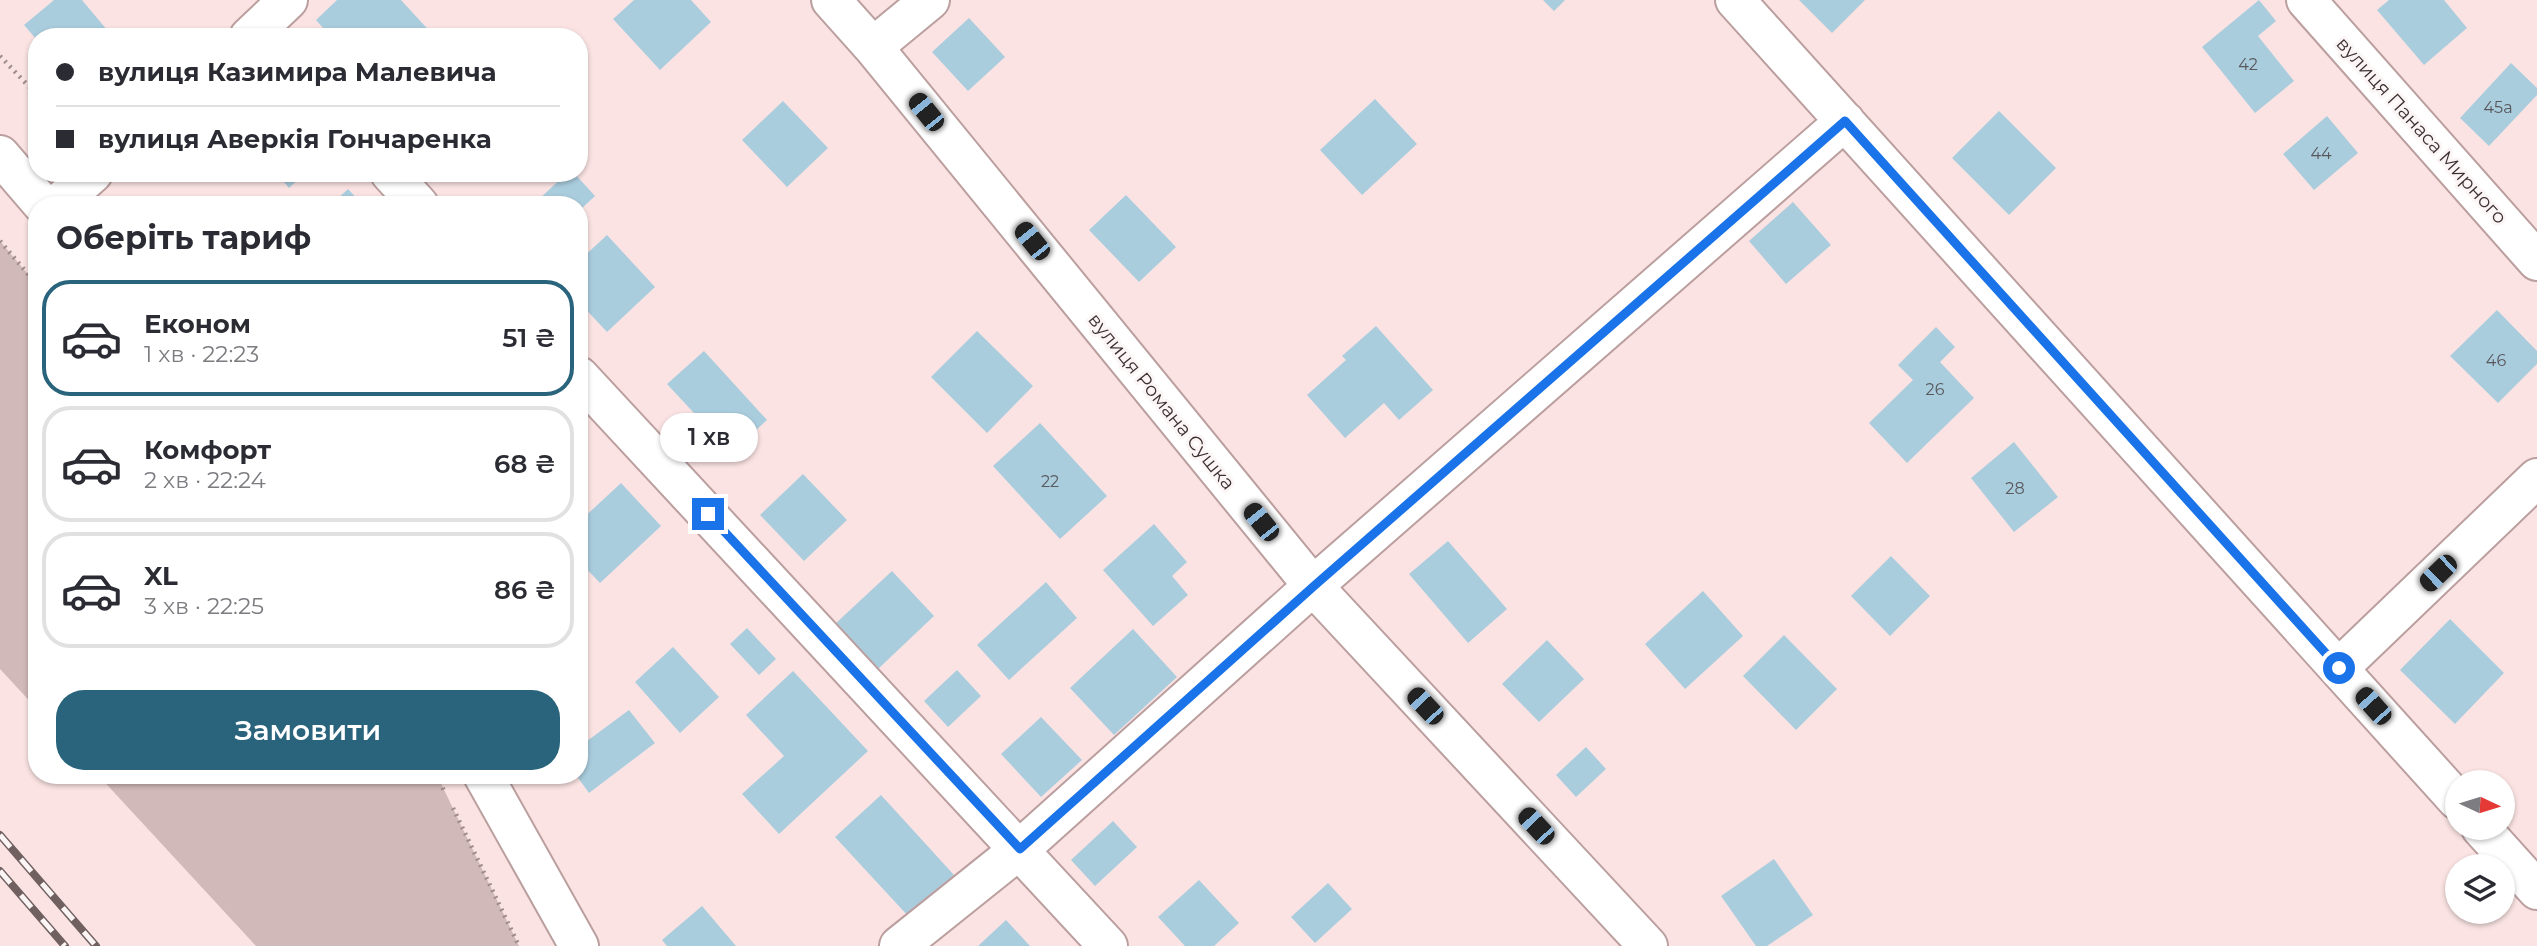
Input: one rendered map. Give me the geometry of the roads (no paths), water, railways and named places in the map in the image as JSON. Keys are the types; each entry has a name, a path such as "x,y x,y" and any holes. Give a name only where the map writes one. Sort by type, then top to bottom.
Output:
{"street":[{"path":"262,28 288,0"},
{"name":"вулиця Романа Сушка","path":"831,0 873,47 1314,586 1648,946"},
{"path":"873,47 930,0"},
{"path":"1735,0 2445,787"},
{"name":"вулиця Панаса Мирного","path":"2306,0 2537,261"},
{"path":"899,946 1020,849 1314,586 1845,121"},
{"path":"0,155 35,196"},
{"path":"67,196 83,182"},
{"path":"398,182 411,196"},
{"path":"588,386 1108,946"},
{"path":"2339,668 2537,478"},
{"path":"488,784 579,946"},
{"path":"2493,840 2537,890"}],"railway":[{"path":"0,835 96,946"},
{"path":"0,871 65,946"}]}
